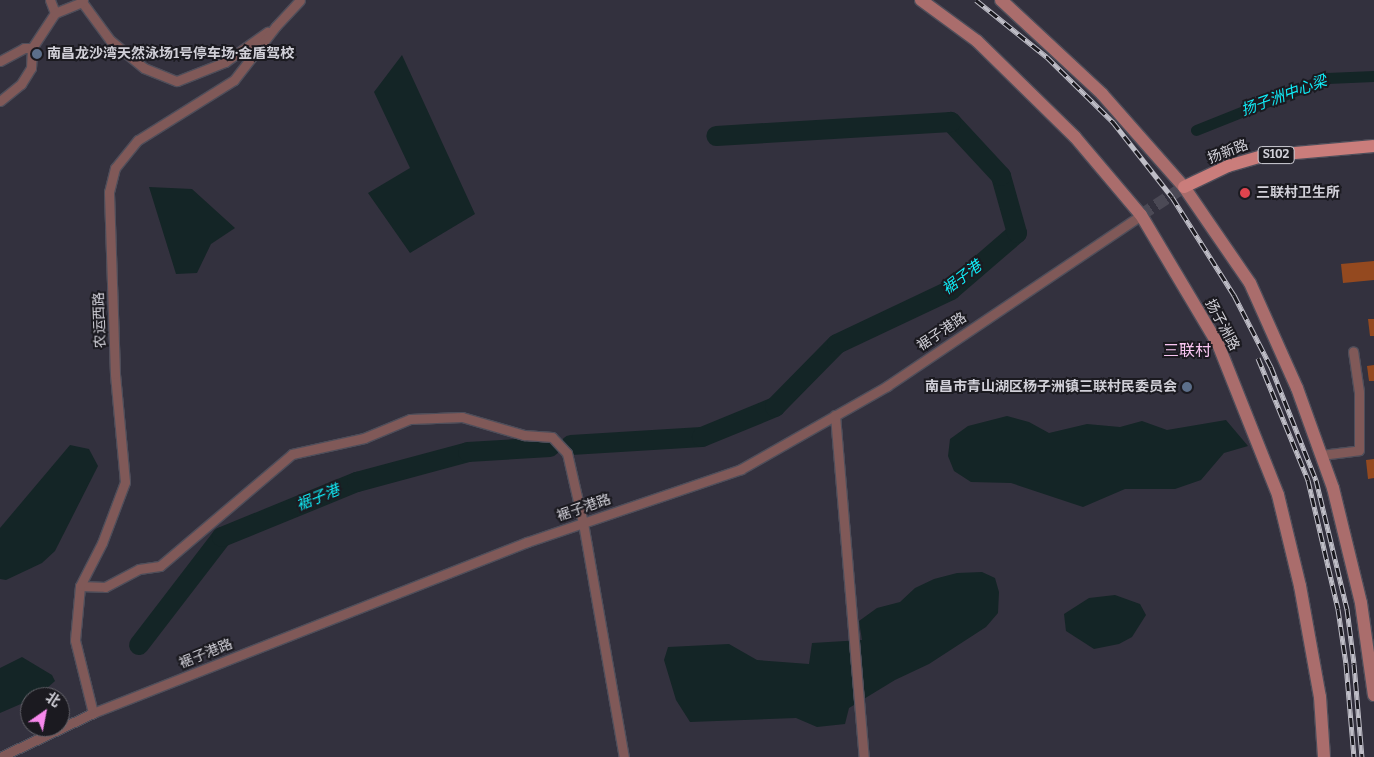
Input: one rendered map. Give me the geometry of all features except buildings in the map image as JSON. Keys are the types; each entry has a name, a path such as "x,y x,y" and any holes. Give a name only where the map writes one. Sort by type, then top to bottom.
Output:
{"main road":[{"name":"扬子洲路","path":"921,0 977,41 1076,137 1141,215 1218,344 1278,494 1300,586 1320,697 1324,757"},
{"path":"1001,0 1102,94 1184,187 1250,283 1297,388 1333,488 1361,603 1374,695"},
{"name":"扬新路","path":"1184,187 1228,166 1262,156 1374,146"}],"street":[{"path":"50,0 55,13"},
{"name":"农运西路","path":"93,713 75,640 80,586 102,542 125,482 116,374 109,201 109,192 115,168 138,140 234,80 276,26 300,0"},
{"path":"0,101 21,84 31,68 32,48 55,13 82,1 110,40 130,57 144,68 177,81 225,62 276,26"},
{"path":"0,61 24,48 32,48"},
{"name":"裾子港路","path":"0,757 93,713 527,542 741,469 887,386 1141,215"},
{"path":"1321,455 1359,450 1359,392 1354,351"},
{"path":"835,415 864,757"},
{"path":"80,586 105,587 139,569 160,566 292,454 364,438 410,419 462,417 524,435 552,437 567,453 583,523 624,757"}],"shaded area":[{"path":"402,55 475,214 410,253 368,193 410,168 374,92"},
{"path":"149,187 192,189 235,228 211,244 197,273 176,274"},
{"path":"1007,416 1029,422 1049,433 1087,424 1120,427 1142,421 1167,430 1226,420 1248,446 1224,453 1201,480 1175,489 1125,489 1083,507 1011,483 971,482 954,471 948,456 950,439 968,426"},
{"path":"70,445 89,449 98,466 55,551 42,563 6,580 0,579 0,528"},
{"path":"982,572 995,578 999,592 998,613 986,627 929,664 895,680 849,708 845,724 817,727 796,718 690,722 676,700 664,660 668,647 729,644 757,660 809,664 812,643 862,640 859,621 877,608 900,602 915,588 934,579 957,573"},
{"path":"1115,595 1140,604 1146,615 1132,637 1119,644 1094,649 1066,631 1064,614 1089,598"},
{"path":"22,657 52,675 55,681 48,687 20,687 20,704 0,713 0,668"}],"waterway":[{"name":"扬子洲中心梁","path":"1196,130 1327,78 1374,76"},
{"name":"裾子港","path":"571,445 702,437 775,407 837,344 951,290 1017,233 1001,176 951,122 716,136"},
{"name":"裾子港","path":"139,645 222,537 357,482 468,452 550,447"}],"tunnel":[{"path":"1141,215 1184,187"}],"railway":[{"path":"976,0 1047,57 1113,122 1172,197 1234,295 1271,367 1316,480 1347,609 1362,757"},
{"path":"1258,358 1308,480 1338,609 1346,664 1354,757"}],"place":[{"name":"南昌龙沙湾天然泳场1号停车场·金盾驾校","path":"37,54"},
{"name":"三联村卫生所","path":"1245,193"},
{"name":"南昌市青山湖区杨子洲镇三联村民委员会","path":"1187,387"}],"district":[{"name":"三联村","path":"1187,351"}]}
